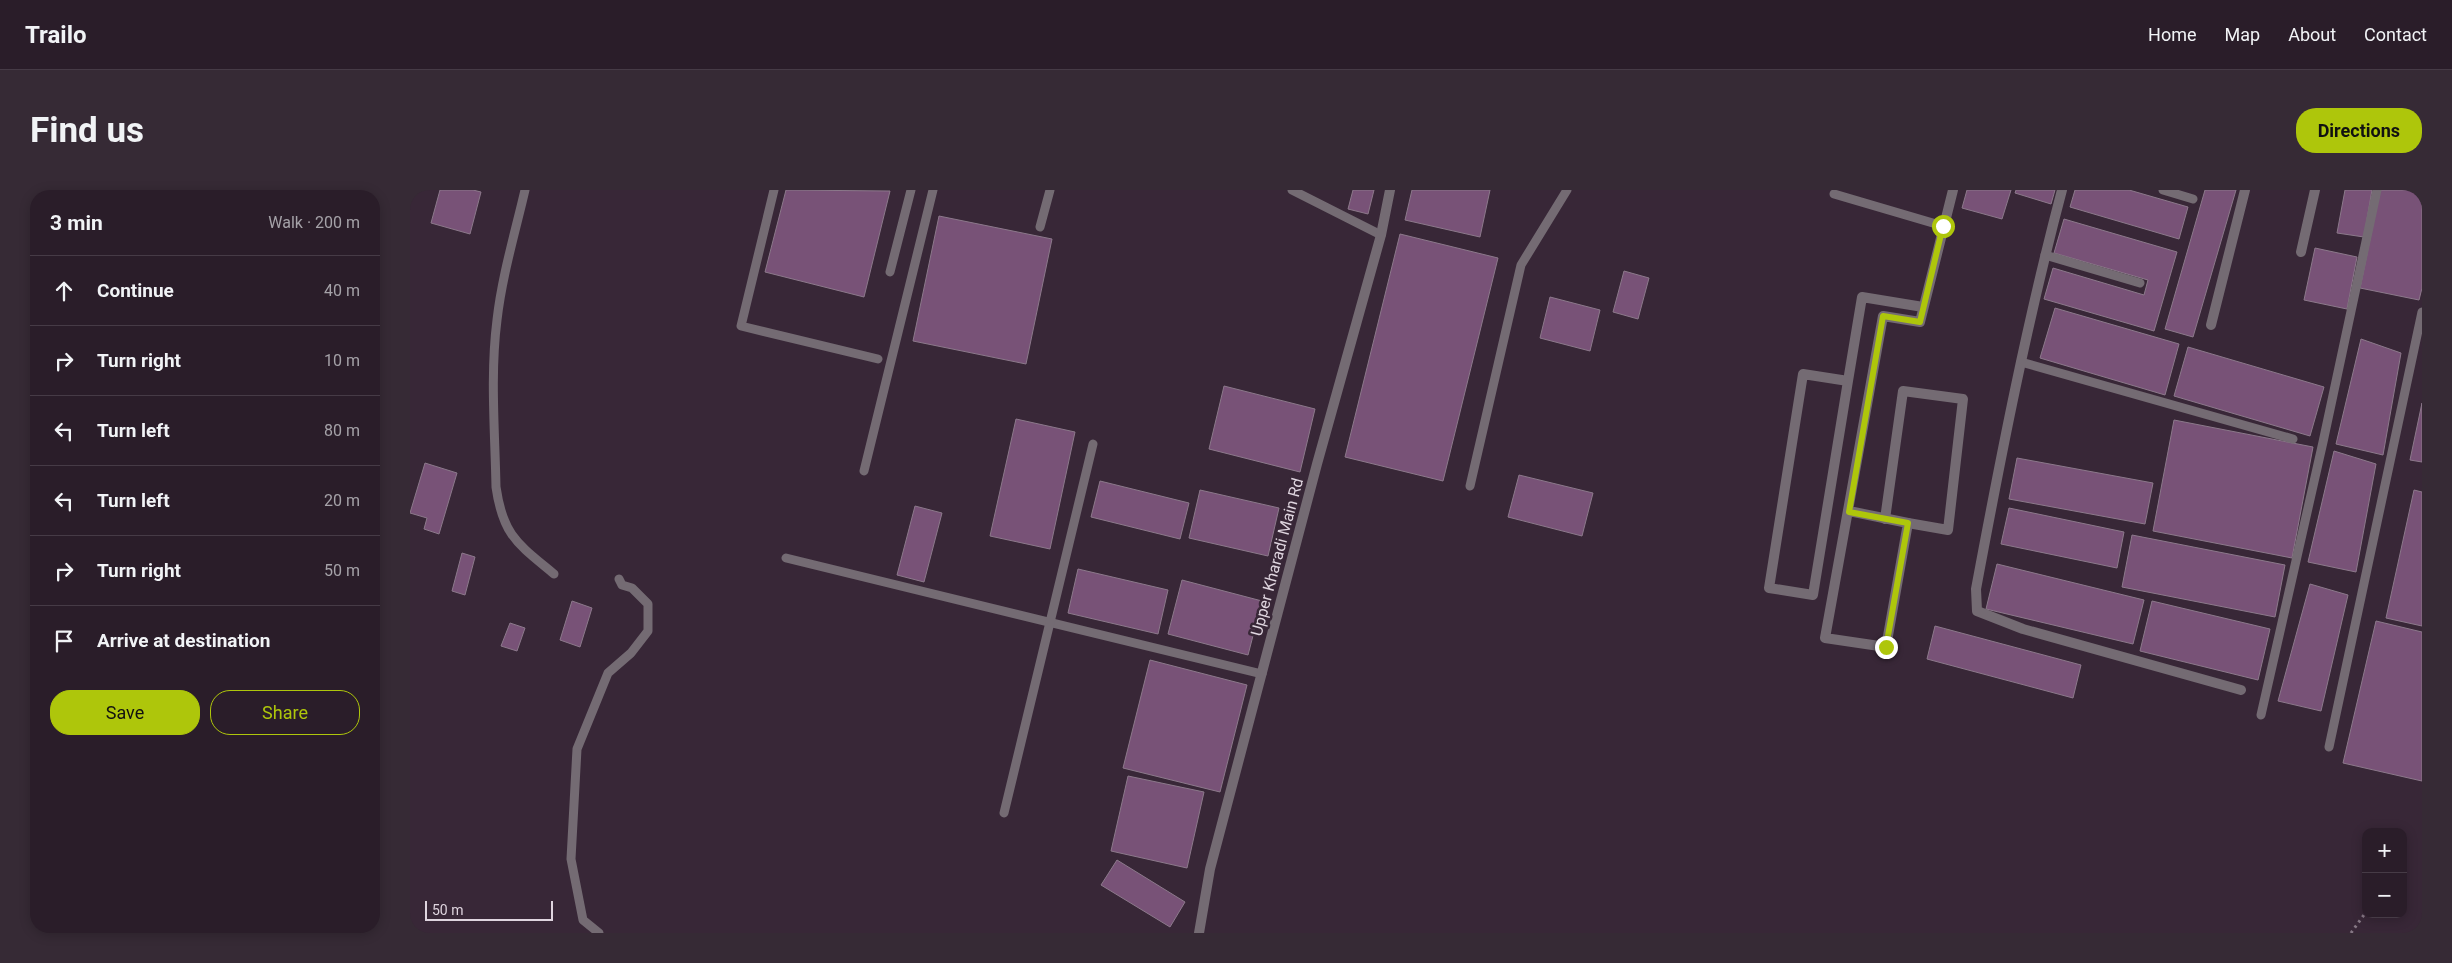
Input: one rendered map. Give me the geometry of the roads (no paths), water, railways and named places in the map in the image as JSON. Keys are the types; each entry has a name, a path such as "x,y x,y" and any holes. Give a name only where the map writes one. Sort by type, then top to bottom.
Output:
{"street":[{"name":"Upper Kharadi Main Rd","path":"1199,933 1210,869 1317,464 1381,235 1390,190"},
{"path":"1908,523 1886,647 1825,638 1883,316 1920,322 1953,190"},
{"path":"2062,190 2044,256 2021,362 1976,589 1977,611 2023,629 2241,690"},
{"path":"2211,325 2245,190"},
{"path":"2301,252 2315,190"},
{"path":"1848,381 1803,374 1769,588 1813,595 1862,297 1923,307"},
{"path":"1849,512 1885,519 1948,530 1963,400 1903,391 1885,519"}],"lane":[{"path":"525,190 500,294 496,320 494,348 496,487 499,509 506,529 516,542 554,574"},
{"path":"774,190 742,326 878,359"},
{"path":"890,272 911,190"},
{"path":"864,471 933,190"},
{"path":"1040,227 1050,190"},
{"path":"1292,190 1381,235"},
{"path":"1470,486 1521,265 1566,190"},
{"path":"2163,190 2193,199"},
{"path":"2260,714 2323,442 2377,190"},
{"path":"1834,194 1943,226"},
{"path":"2044,256 2140,283"},
{"path":"2330,747 2422,312"},
{"path":"2021,362 2293,439"},
{"path":"1004,813 1093,444"},
{"path":"786,558 1262,674"},
{"path":"599,933 583,920 571,859 577,750 608,673 631,653 648,631 648,604 632,588 622,585 618,579"}]}
